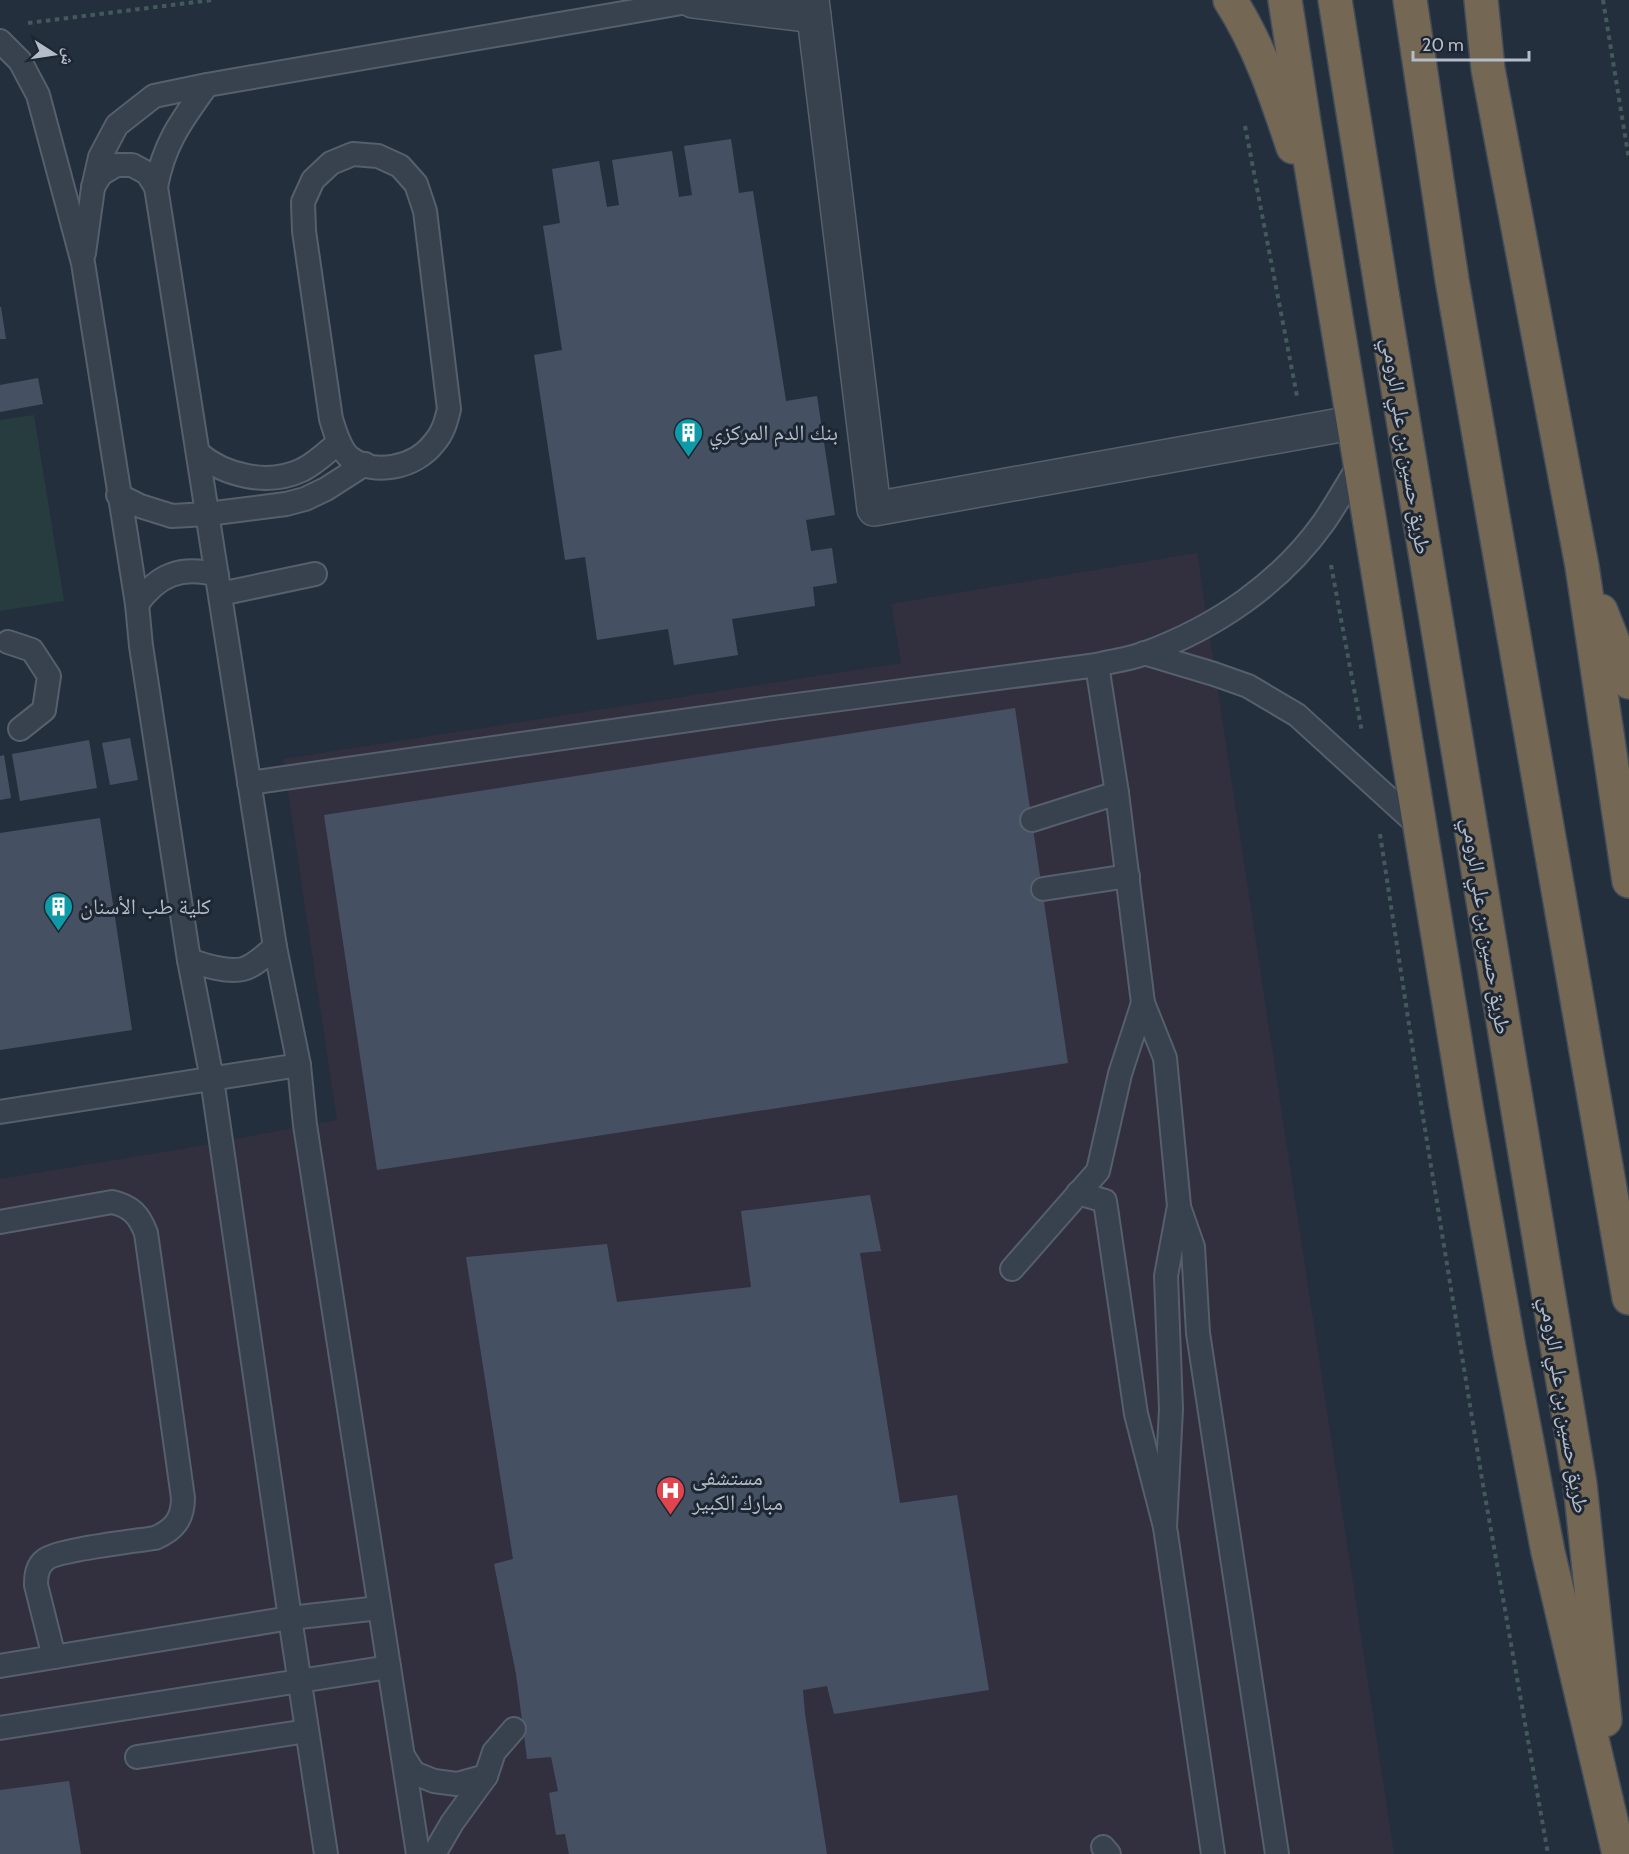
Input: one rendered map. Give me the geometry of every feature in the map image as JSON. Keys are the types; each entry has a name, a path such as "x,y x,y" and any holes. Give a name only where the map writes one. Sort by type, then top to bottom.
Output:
{"highway":[{"path":"1230,0 1247,27 1276,99 1296,158 1308,207 1354,443"},
{"name":"طريق حسين بن علي الرومي","path":"1335,0 1580,1484 1619,1854"},
{"path":"1410,0 1452,280 1629,1298"},
{"path":"1485,1 1488,69 1582,566 1629,881"},
{"path":"1293,8 1305,129 1354,443 1467,1112 1529,1459 1548,1552 1619,1854"},
{"path":"1582,566 1629,682"}],"street":[{"path":"693,1 813,8 874,508 1304,431 1354,443"}],"lane":[{"path":"83,263 93,188 100,158 117,125 154,96 693,1"},
{"path":"0,41 20,61 38,95 83,263 189,960 212,1079 326,1854"},
{"path":"207,85 177,128 160,164 156,187 275,947 299,1065 304,1125 418,1854"},
{"path":"353,154 378,156 400,166 416,184 425,211 449,409 444,428 434,444 420,457 403,465 383,468 365,464 349,456 339,442 331,419 304,231 303,202 313,180 331,163 353,154"},
{"path":"93,188 101,174 116,165 132,165 147,172 156,187"},
{"path":"198,453 210,464 243,476 279,476 300,471 320,459 339,442"},
{"path":"249,783 766,709 1097,665 1144,654 1207,626 1244,603 1286,566 1323,523 1354,443"},
{"path":"118,495 140,506 172,516 207,514 286,504 326,489 365,464"},
{"path":"136,604 157,581 171,574 186,571 202,571 218,585 315,574"},
{"path":"8,642 32,650 49,676 44,710 20,729"},
{"path":"1144,654 1248,686 1297,715 1420,827"},
{"path":"1097,665 1118,793 1143,1003 1165,1058 1179,1206 1193,1247 1198,1333 1276,1854"},
{"path":"1032,820 1118,793"},
{"path":"1043,889 1128,876"},
{"path":"189,960 210,968 243,969 260,960 275,947"},
{"path":"1012,1269 1098,1171 1120,1074 1143,1003"},
{"path":"0,1112 299,1065"},
{"path":"1078,1193 1105,1201 1136,1414 1165,1527 1213,1854"},
{"path":"0,1222 112,1202 134,1211 142,1221 146,1233 183,1498 180,1518 165,1534 155,1538 52,1555 39,1566 36,1585 54,1657"},
{"path":"1165,1527 1172,1408 1166,1276 1179,1206"},
{"path":"0,1666 290,1618 379,1608"},
{"path":"0,1728 388,1667"},
{"path":"434,1854 452,1823 486,1776 494,1752 514,1729"},
{"path":"137,1757 307,1731"},
{"path":"402,1756 414,1773 434,1781 457,1784 486,1776"}],"path":[{"path":"24,24 212,0"},
{"path":"1603,0 1629,160"},
{"path":"1243,117 1304,431"},
{"path":"1323,523 1372,782 1425,1135 1482,1479 1548,1854"}],"shaded area":[{"name":"مستشفى مبارك الكبير","path":"1197,553 1394,1854 0,1854 0,1179 182,1149 337,1120 283,759 901,663 891,604"}],"green space":[{"path":"34,415 64,601 0,611 0,420"}],"building":[{"name":"بنك الدم المركزي","path":"731,139 739,193 753,191 786,401 817,396 835,515 806,520 811,551 832,548 837,583 813,587 815,606 732,619 738,655 674,665 668,629 597,640 585,557 565,560 534,355 562,350 543,226 560,223 552,169 599,161 607,207 619,205 612,160 672,151 679,197 692,195 684,146"},
{"path":"1,307 6,339 0,339"},
{"path":"38,378 43,404 0,412 0,385"},
{"path":"1015,708 1068,1063 377,1170 324,815"},
{"path":"130,738 138,780 110,785 102,743"},
{"path":"89,740 97,788 20,801 12,754"},
{"path":"4,755 11,798 0,800 0,756"},
{"name":"كلية طب الأسنان","path":"100,818 132,1030 0,1050 0,833"},
{"path":"870,1195 881,1251 860,1253 900,1503 957,1495 989,1690 834,1714 827,1686 803,1690 827,1854 569,1854 565,1834 556,1835 549,1793 558,1791 551,1757 527,1759 516,1674 494,1564 513,1559 466,1257 607,1244 617,1302 751,1287 741,1211"},
{"path":"69,1781 81,1854 0,1854 0,1790"}],"place":[{"name":"بنك الدم المركزي","path":"688,458"},
{"name":"كلية طب الأسنان","path":"59,932"},
{"name":"مستشفى مبارك الكبير","path":"671,1516"}]}
